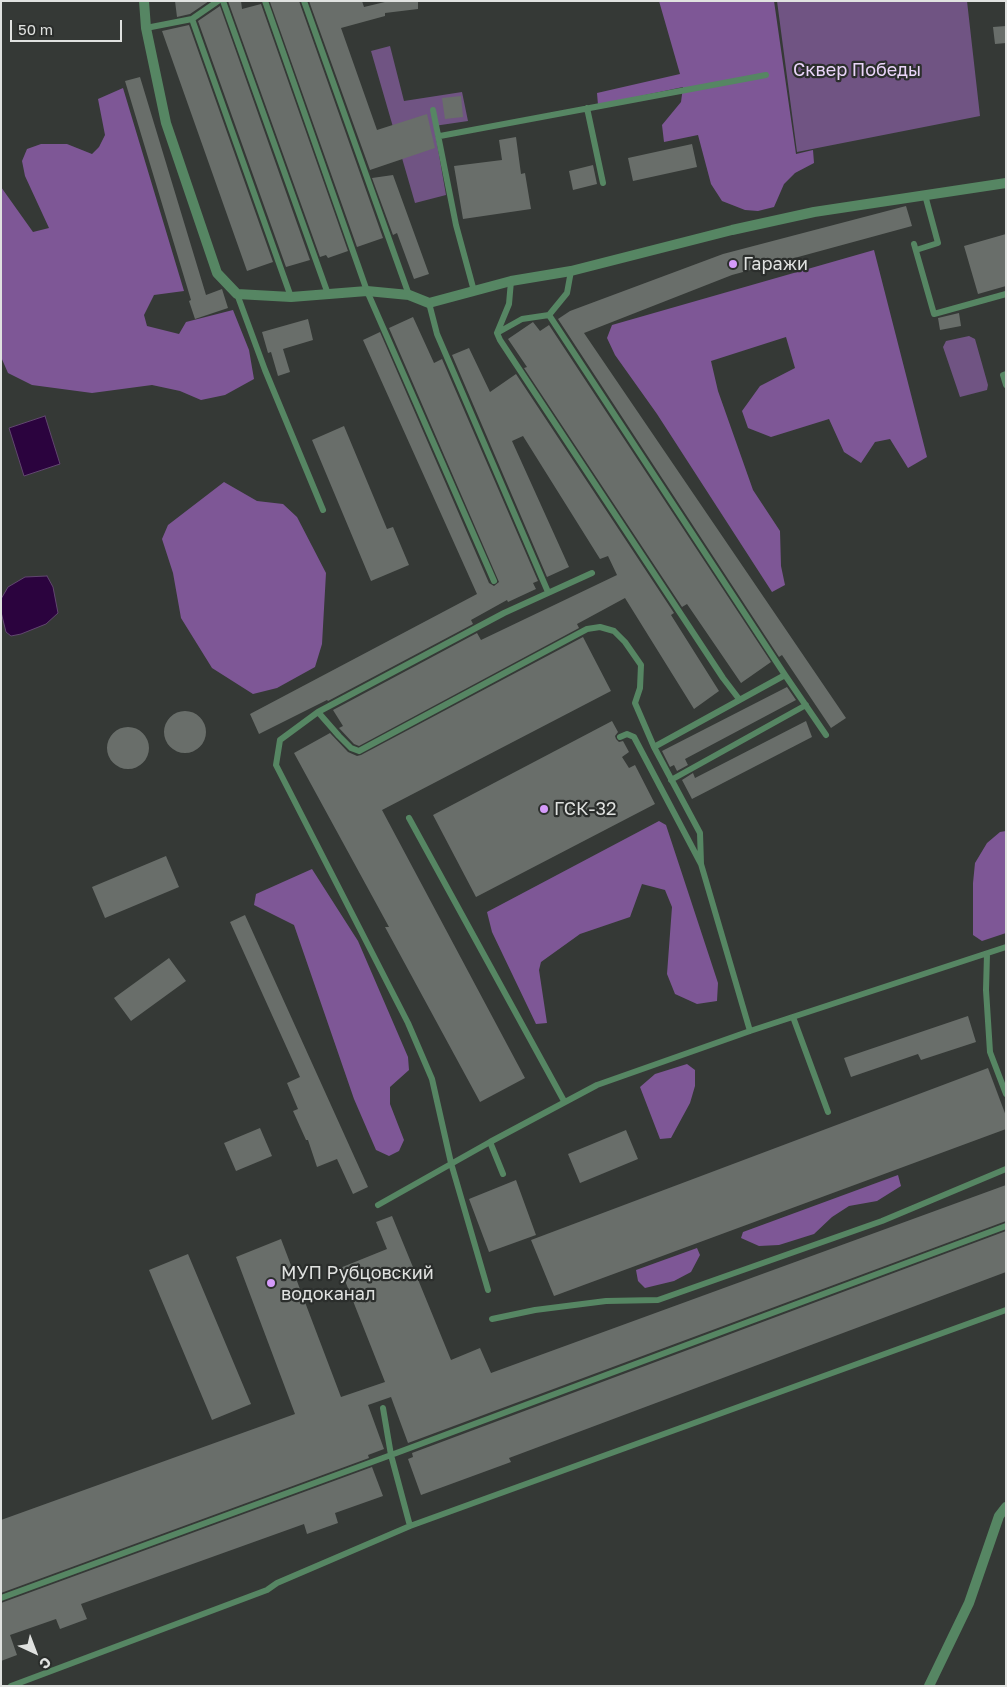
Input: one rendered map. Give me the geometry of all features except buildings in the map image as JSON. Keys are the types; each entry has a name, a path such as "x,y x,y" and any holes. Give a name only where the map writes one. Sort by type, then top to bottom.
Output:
{"street":[{"path":"144,1 146,28 166,123 217,273 237,294 291,297 366,291 409,295 429,303 511,281 572,271 732,230 814,212 1006,183"},
{"path":"930,1686 969,1603 999,1516 1006,1507"}],"lane":[{"path":"146,28 192,20 218,1"},
{"path":"223,1 328,294"},
{"path":"265,1 366,291 494,581"},
{"path":"304,1 409,295"},
{"path":"192,20 291,297"},
{"path":"440,136 766,75"},
{"path":"588,108 603,183"},
{"path":"433,110 440,136 456,225 474,291"},
{"path":"925,195 938,243 915,247 934,314 1006,294"},
{"path":"497,333 522,319 549,315 567,293 572,271"},
{"path":"497,333 509,304 511,281"},
{"path":"237,294 274,395 323,510"},
{"path":"429,303 437,334 548,592"},
{"path":"549,315 826,735"},
{"path":"497,333 723,678 739,699"},
{"path":"1006,374 1003,375 1006,385"},
{"path":"488,1290 451,1163 432,1079 408,1023 276,765 280,740 318,712 504,613 592,573"},
{"path":"318,712 339,736 352,748 359,751 587,629 600,627 614,631 625,642 641,665 640,688 635,704 654,747 700,833 701,864"},
{"path":"654,747 785,675"},
{"path":"671,780 806,705"},
{"path":"620,737 627,734 634,737 701,864 750,1031"},
{"path":"408,818 564,1101"},
{"path":"378,1205 564,1101 597,1085 750,1031 1006,947"},
{"path":"987,954 986,990 990,1052 1006,1094"},
{"path":"793,1017 828,1112"},
{"path":"490,1142 503,1174"},
{"path":"492,1320 536,1310 597,1302 658,1300 882,1222 1006,1169"},
{"path":"1,1598 1006,1226"},
{"path":"11,1686 267,1590 277,1583 410,1526 1006,1310"},
{"path":"383,1408 391,1455 410,1526"}],"green space":[{"name":"Сквер Победы","path":"777,1 967,1 980,116 797,152"},
{"path":"390,46 404,101 462,92 468,121 434,126 446,195 415,203 371,51"},
{"path":"969,336 975,339 988,385 987,390 960,397 943,347 946,341"}],"shaded area":[{"path":"659,1 774,1 796,154 813,150 814,163 795,173 784,184 774,207 758,211 745,210 722,201 711,184 698,135 664,142 662,125 681,102 683,87 598,105 597,93 680,74"},
{"path":"123,88 184,291 154,295 144,315 147,326 179,334 186,322 233,310 249,350 254,379 225,395 201,400 180,391 152,385 92,393 32,385 8,373 1,357 1,187 33,232 49,228 25,176 22,161 27,149 41,144 67,144 92,154 99,147 105,135 98,99"},
{"path":"874,250 927,457 908,468 890,439 875,442 861,463 844,452 829,419 771,437 748,428 742,411 760,386 795,368 786,337 711,361 718,391 753,490 780,531 781,566 785,585 772,592 657,414 615,355 607,338 612,325"},
{"path":"45,416 60,464 24,476 9,428"},
{"path":"224,482 257,501 283,504 297,517 326,573 322,644 315,667 277,688 253,694 212,668 181,618 173,573 162,539 168,525"},
{"path":"47,576 53,587 58,613 46,624 11,636 6,632 1,612 1,599 8,587 25,577"},
{"path":"659,821 666,825 718,983 717,1001 697,1004 675,994 667,974 672,907 665,890 642,884 630,917 580,934 541,962 539,970 547,1023 536,1024 492,932 487,912"},
{"path":"1006,831 1006,933 982,941 973,935 975,863 987,843 1000,832"},
{"path":"312,869 358,941 408,1057 409,1070 390,1087 390,1104 404,1140 399,1151 389,1156 376,1150 354,1099 294,925 254,905 256,894"},
{"path":"687,1064 695,1070 695,1086 690,1103 671,1138 660,1139 640,1087 655,1074"},
{"path":"898,1175 901,1186 877,1201 849,1206 832,1217 814,1234 779,1245 759,1246 741,1238 743,1232"},
{"path":"697,1248 700,1255 691,1272 674,1281 645,1288 638,1281 636,1270"}],"place":[{"name":"Гаражи","path":"733,264"},
{"name":"ГСК-32","path":"544,809"},
{"name":"МУП Рубцовский водоканал","path":"271,1283"}]}
